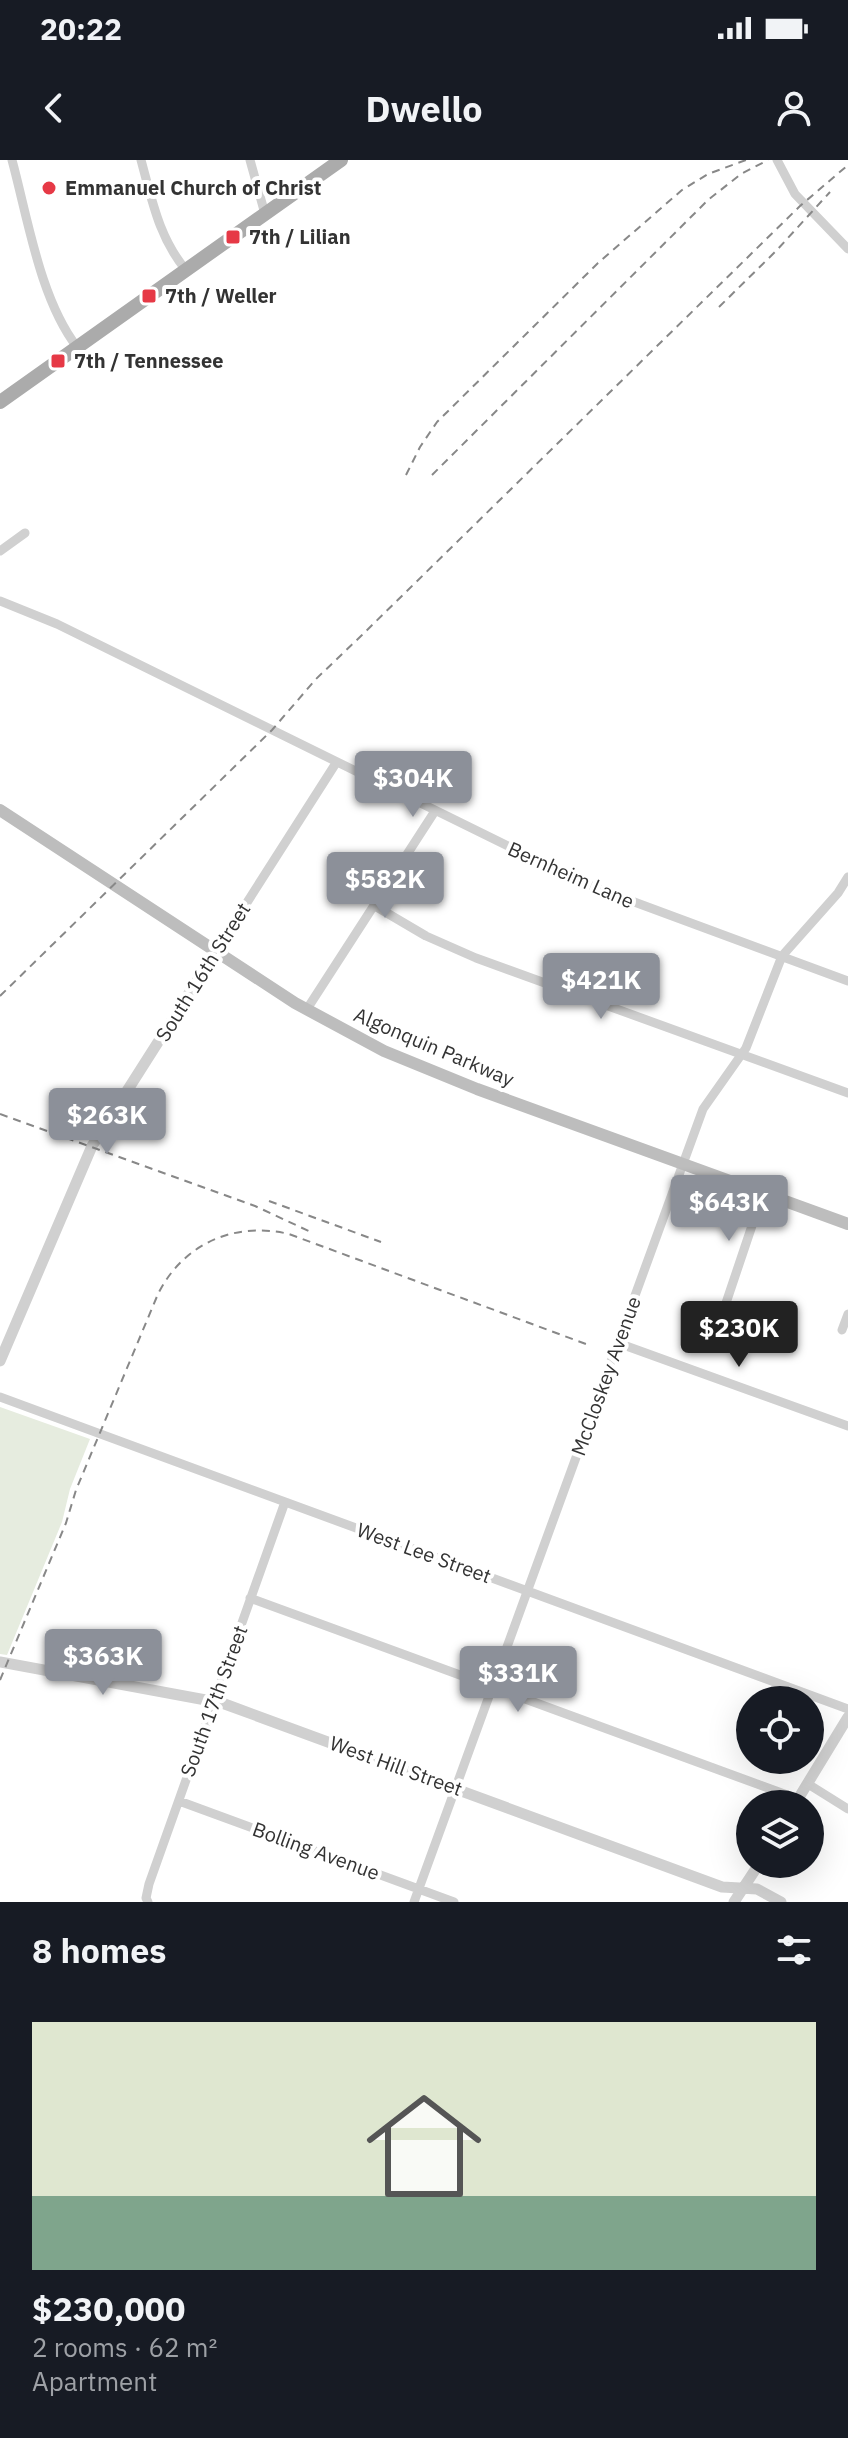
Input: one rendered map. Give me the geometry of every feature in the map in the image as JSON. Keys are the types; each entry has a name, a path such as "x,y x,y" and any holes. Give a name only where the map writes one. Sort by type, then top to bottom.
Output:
{"main road":[{"path":"0,402 341,160"},
{"name":"Algonquin Parkway","path":"0,810 307,1009 384,1051 433,1072 848,1224"}],"street":[{"path":"12,160 49,294 59,320 77,347"},
{"path":"141,160 161,231 186,270"},
{"path":"250,160 265,214"},
{"path":"777,160 795,194 848,249"},
{"path":"0,551 25,533"},
{"name":"Bernheim Lane","path":"0,601 57,624 593,888 848,981"},
{"name":"South 16th Street","path":"0,1361 92,1146 336,763"},
{"path":"307,1009 435,811"},
{"name":"McCloskey Avenue","path":"414,1902 703,1109 742,1055 782,956 838,893 848,877"},
{"path":"375,906 426,936 476,958 848,1093"},
{"path":"726,1303 763,1193"},
{"path":"842,1330 848,1314"},
{"path":"618,1343 848,1426"},
{"name":"West Lee Street","path":"0,1397 848,1709"},
{"name":"South 17th Street","path":"147,1901 179,1801 285,1502"},
{"path":"250,1598 764,1790"},
{"name":"West Hill Street","path":"0,1662 214,1700 722,1887 757,1889 781,1902"},
{"path":"804,1790 848,1717"},
{"path":"808,1784 848,1809"},
{"name":"Bolling Avenue","path":"179,1801 454,1902"},
{"path":"734,1902 750,1878"}],"shaded area":[{"path":"0,1407 90,1439 70,1489 62,1522 7,1655 0,1654"}],"railway":[{"path":"406,475 437,422 598,263 682,190 708,174 746,160"},
{"path":"432,475 708,200 741,174 768,160"},
{"path":"0,996 272,730 316,679 800,206 848,165"},
{"path":"719,307 830,192"},
{"path":"0,1114 255,1206 313,1233"},
{"path":"269,1201 381,1242"},
{"path":"0,1680 158,1294 181,1262 212,1240 249,1231 289,1234 586,1344"}],"place":[{"name":"Emmanuel Church of Christ","path":"49,188"},
{"name":"7th / Lilian","path":"233,237"},
{"name":"7th / Weller","path":"149,296"},
{"name":"7th / Tennessee","path":"58,361"}]}
